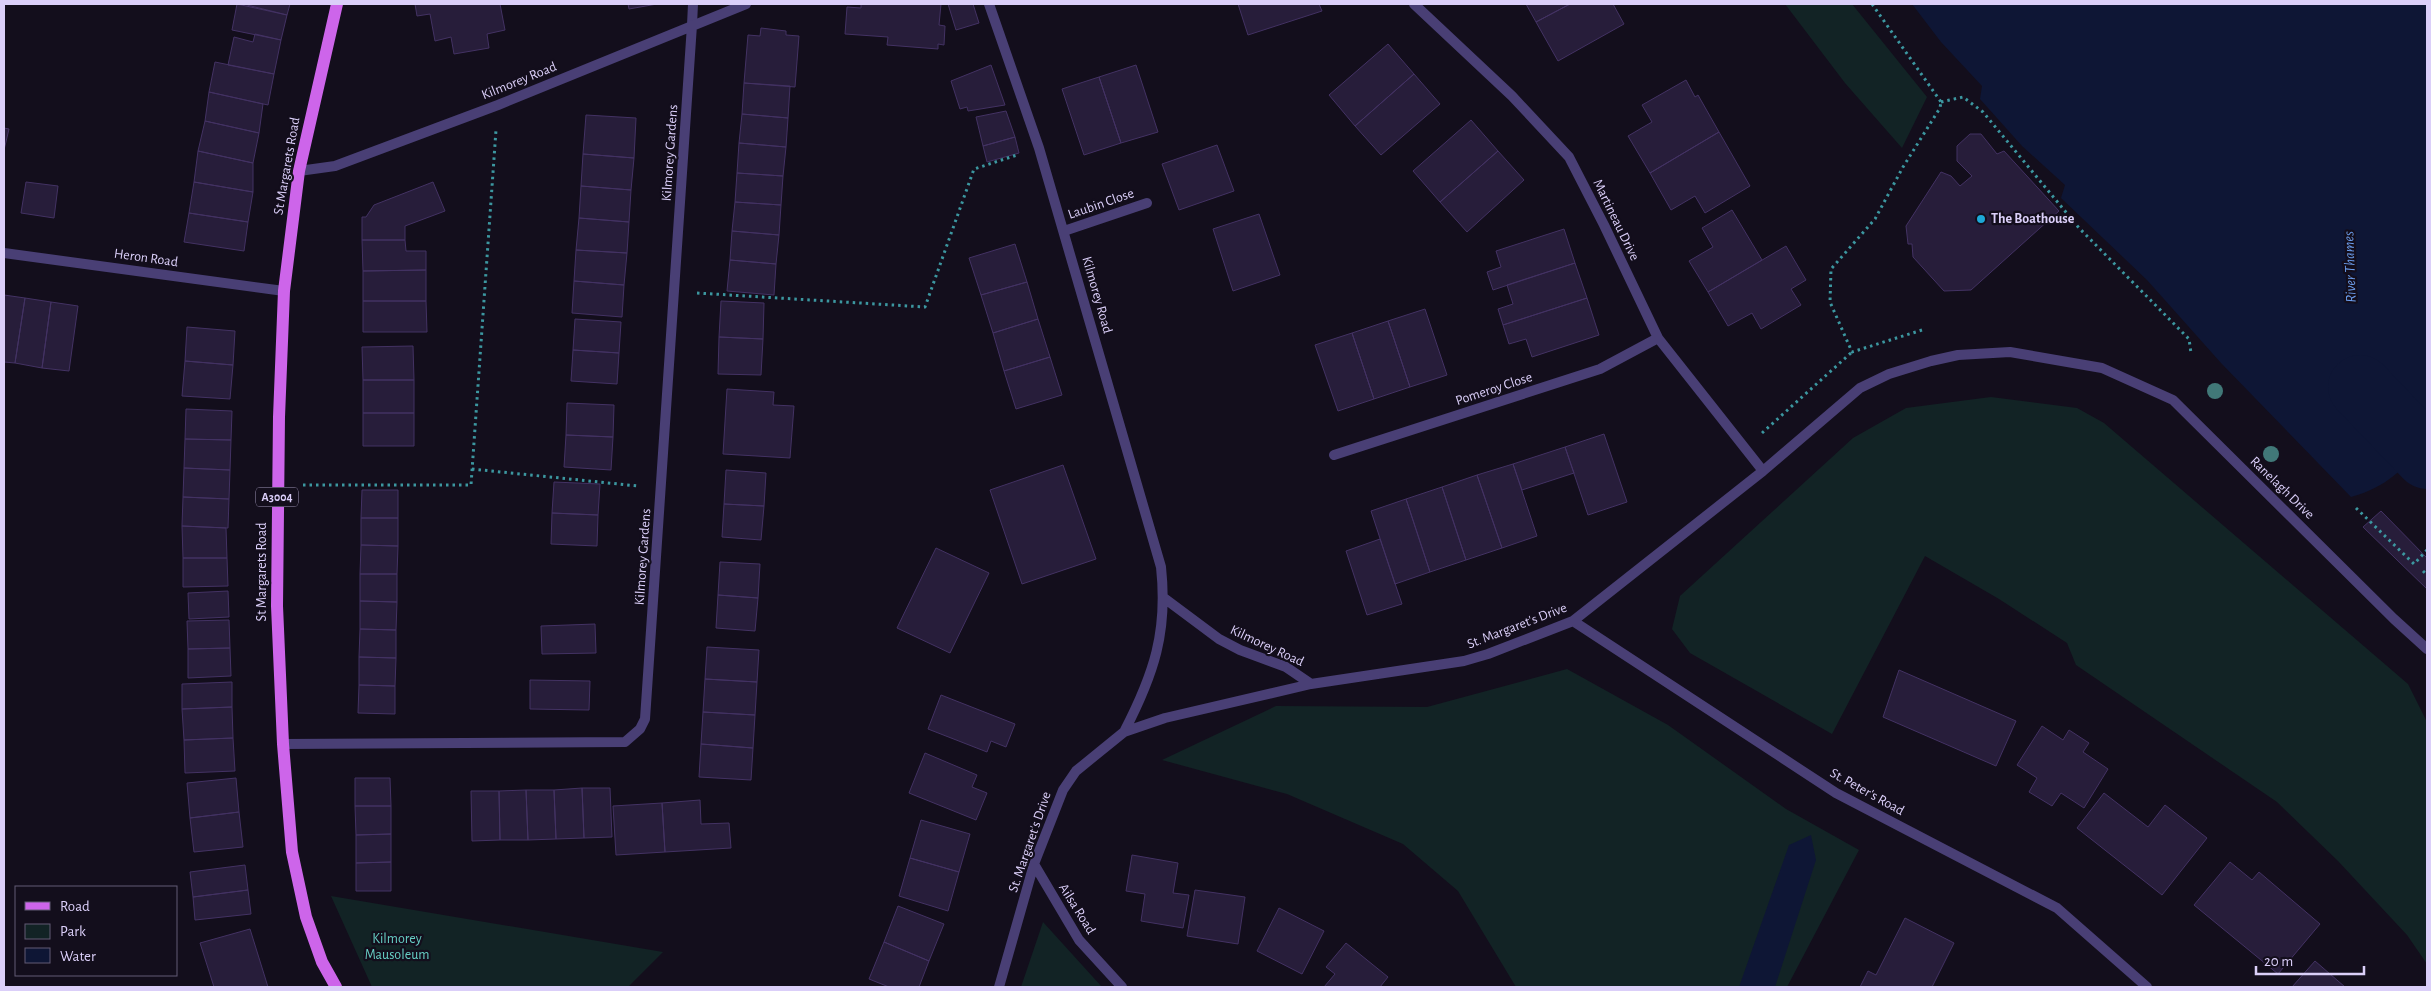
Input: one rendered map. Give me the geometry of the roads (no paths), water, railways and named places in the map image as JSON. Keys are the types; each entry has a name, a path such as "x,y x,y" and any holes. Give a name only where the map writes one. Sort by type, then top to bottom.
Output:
{"main road":[{"name":"St Margarets Road","path":"336,987 322,962 304,908 292,852 283,744 277,606 277,485 284,291 299,172 337,4"}],"street":[{"name":"Kilmorey Gardens","path":"283,744 625,742 640,729 645,719 662,488 693,4"},
{"name":"Kilmorey Road","path":"299,172 335,166 498,105 746,4"},
{"name":"Kilmorey Road","path":"990,4 1039,148 1161,567 1164,598 1162,624 1152,672 1124,732"},
{"name":"Martineau Drive","path":"1414,4 1512,96 1569,157 1658,338 1763,471"},
{"name":"Laubin Close","path":"1064,231 1147,203"},
{"name":"Heron Road","path":"4,253 284,291"},
{"name":"Pomeroy Close","path":"1334,455 1600,369 1658,338"},
{"name":"St. Margaret's Drive","path":"999,987 1034,864 1063,790 1076,771 1124,732 1165,718 1311,684 1464,661 1488,654 1573,621 1763,471 1860,388 1889,374 1958,355 2010,352 2102,368"},
{"name":"Ranelagh Drive","path":"2102,368 2173,400 2394,619 2427,649"},
{"name":"Kilmorey Road","path":"1164,598 1219,639 1240,650 1286,667 1311,684"},
{"name":"St. Peter's Road","path":"1573,621 1836,793 2057,908 2147,987"},
{"name":"Ailsa Road","path":"1034,864 1079,940 1122,987"}],"water":[{"path":"1912,4 2427,4 2427,443 2394,476 2375,488 2351,497 2221,363 2147,280 2061,198 2065,185 2022,146 1980,99 1982,86 1941,42"},
{"path":"1811,835 1816,860 1775,987 1739,987 1789,845"}],"waterway":[{"name":"River Thames","path":"2360,387 2427,457"}],"place":[{"name":"The Boathouse","path":"1981,219"}],"park label":[{"name":"Kilmorey Mausoleum","path":"397,948"}]}
